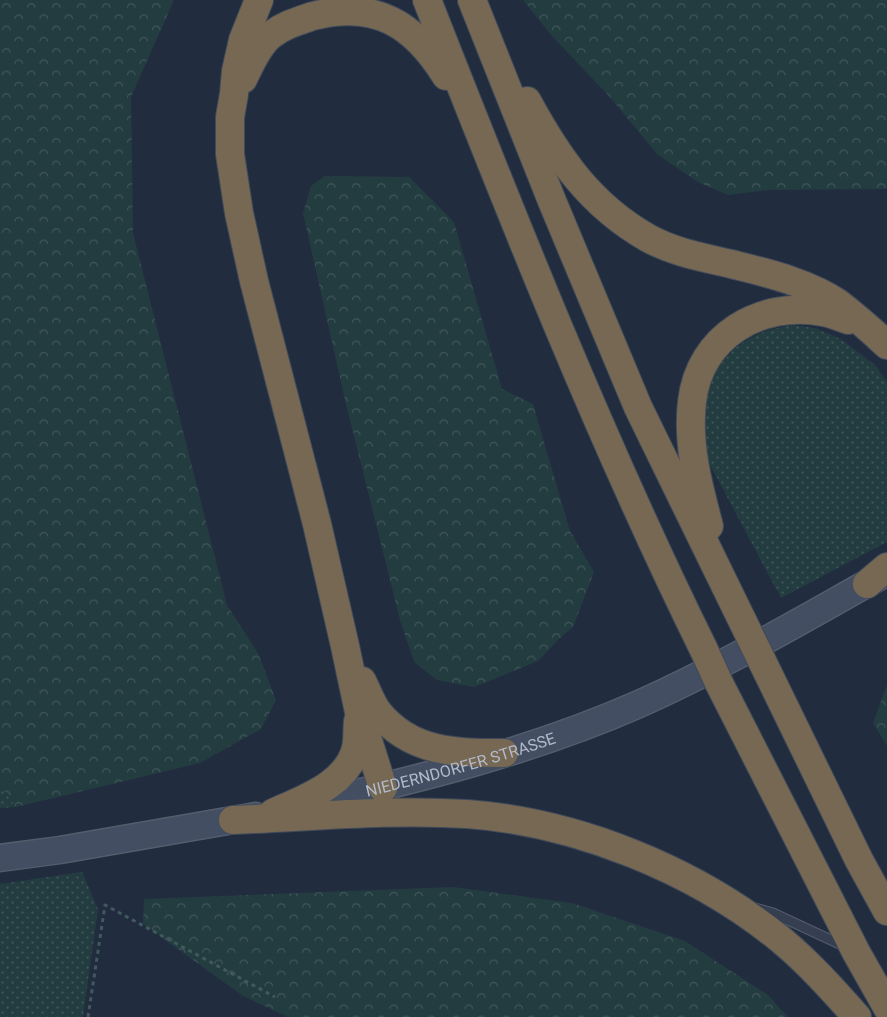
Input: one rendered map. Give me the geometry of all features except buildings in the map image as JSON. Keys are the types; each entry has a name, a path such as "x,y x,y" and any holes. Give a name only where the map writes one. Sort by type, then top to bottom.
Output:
{"highway":[{"path":"259,0 243,40 236,71 230,117 230,154 238,213 317,524 359,712 383,788"},
{"path":"427,0 487,151 602,428 667,575 719,683 856,952 887,1007"},
{"path":"472,0 559,156 582,185 612,214 650,238 690,255 739,266 806,287 837,303 887,346"},
{"path":"472,0 552,201 638,407 726,590 887,911"},
{"path":"234,94 253,58 270,35 294,22 330,11 362,10 385,17 404,27 424,46 457,94 487,151"},
{"path":"726,590 696,479 691,446 692,400 696,382 710,353 731,331 745,322 772,312 787,310 824,312 866,326"},
{"path":"345,646 377,711 394,728 410,738 444,751 504,753"},
{"path":"272,813 314,794 340,775 350,762 356,748 359,712"},
{"path":"233,820 398,812 468,814 528,822 596,841 664,868 719,896 780,939 830,987 857,1017"}],"main road":[{"name":"NIEDERNDORFER STRASSE","path":"0,858 60,850 272,813 383,788 504,753 586,724 683,684 778,633 880,574"}],"lane":[{"path":"719,896 773,913 856,952"}],"path":[{"path":"88,1017 105,905 275,997"}],"green space":[{"path":"0,0 174,0 131,97 133,233 227,605 258,653 276,700 261,729 200,763 16,807 0,785"},
{"path":"523,0 887,0 887,189 768,190 728,195 698,182 658,155 608,95 551,35"},
{"path":"325,176 409,177 454,222 502,389 533,404 570,531 594,572 573,627 538,661 474,687 437,680 414,662 400,620 345,400 303,213 311,186"},
{"path":"792,325 815,328 841,339 875,365 887,382 887,542 781,598 702,450 701,412 707,389 717,368 735,348 750,338 768,330"},
{"path":"887,685 887,746 873,723"},
{"path":"0,785 16,807 0,808"},
{"path":"82,872 98,909 83,1017 0,1017 0,884"},
{"path":"453,887 572,903 685,941 768,995 788,1017 288,1017 243,996 143,924 144,899"}]}
